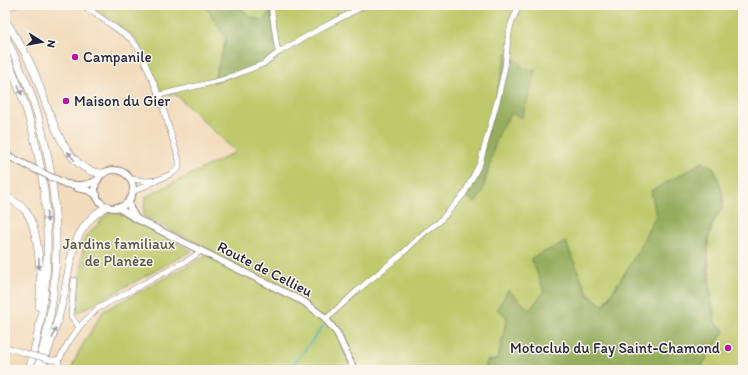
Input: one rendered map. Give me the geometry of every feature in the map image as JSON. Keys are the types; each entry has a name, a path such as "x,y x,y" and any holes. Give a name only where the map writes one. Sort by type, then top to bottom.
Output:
{"highway":[{"path":"5,19 32,66 65,148 83,168 97,174 104,173"},
{"path":"5,36 32,98 40,121 48,157 55,210 55,272 48,328 37,370"},
{"path":"5,54 21,94 35,138 46,203 48,264 44,302 38,335 29,370"},
{"path":"5,79 7,88 5,97"},
{"path":"5,196 18,203 25,211 31,220 34,232 39,256 40,281 37,323 38,335"},
{"path":"41,370 57,325 71,254 75,243 88,221 107,206"}],"main road":[{"path":"5,154 66,184 97,195"},
{"path":"66,184 85,186 98,180 104,173 109,171 118,170 123,172 130,179 133,188 129,200 130,208 137,219"},
{"path":"98,180 96,190 102,203 107,206 117,207 122,206 129,200"},
{"name":"Route de Cellieu","path":"117,207 137,219 304,302 326,319 337,333 354,370"}],"street":[{"path":"5,8 17,5"},
{"path":"83,5 136,44 158,94 179,164 177,171 132,192"},
{"path":"271,5 279,52"},
{"path":"158,94 222,80 263,64 279,52 323,26 366,5"},
{"path":"326,319 359,289 403,253 425,232 439,222 464,194 480,163 498,98 505,66 511,24 519,5"},
{"path":"130,179 147,181 161,179"},
{"path":"57,370 59,363 58,360 62,356 68,343 79,327 97,309 190,260 201,251"},
{"path":"74,280 71,316 79,327"},
{"path":"5,348 51,360 58,360"}],"green space":[{"path":"90,5 743,5 743,370 703,370 701,367 725,330 715,322 710,289 708,254 708,240 712,226 723,204 722,190 656,215 632,262 603,306 588,294 566,243 544,291 530,310 508,291 507,317 498,360 487,361 485,370 71,370 79,351 103,311 214,252 143,216 145,197 236,152 176,95 160,92 141,47 133,36"},
{"path":"205,5 228,5 229,7 239,5 249,16 262,20 271,12 278,50 263,64 213,83 226,39"},
{"path":"507,52 521,64 520,67 536,71 522,118 512,113 500,130 482,194 474,204 464,194 479,166"},
{"path":"703,162 713,167 720,184 723,197 722,208 711,227 708,257 709,279 715,322 725,330 701,367 703,370 485,370 487,361 498,359 507,317 497,309 508,290 530,310 544,291 531,258 566,242 587,294 604,306 632,262 656,215 651,191"},
{"name":"Jardins familiaux de Planèze","path":"111,210 192,251 77,313 84,239"}],"waterway":[{"path":"289,370 324,325"}],"place":[{"name":"Campanile","path":"75,57"},
{"name":"Maison du Gier","path":"66,101"},
{"name":"Motoclub du Fay Saint-Chamond","path":"728,348"}]}
